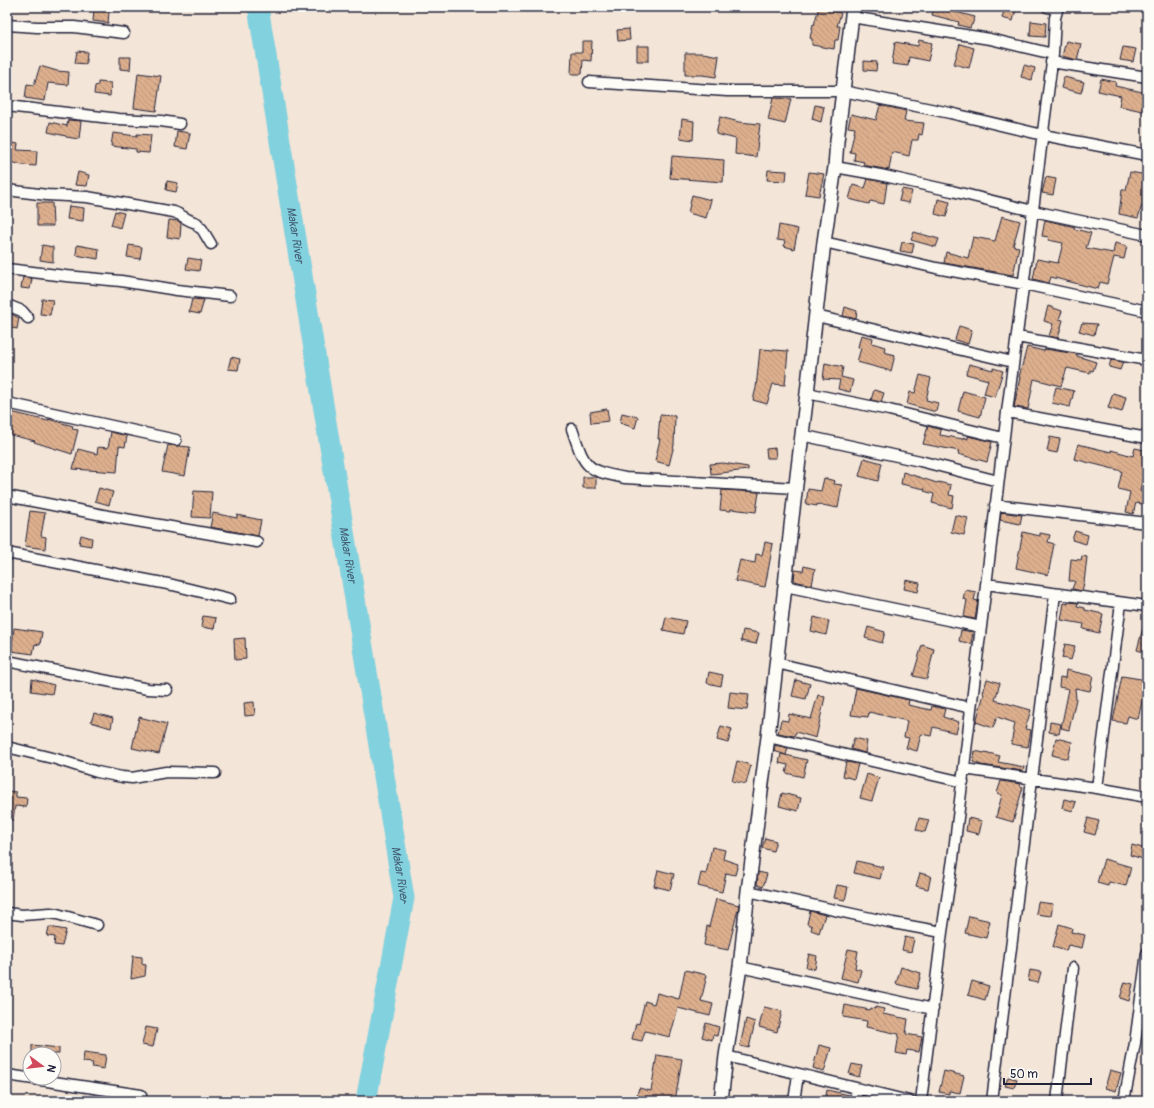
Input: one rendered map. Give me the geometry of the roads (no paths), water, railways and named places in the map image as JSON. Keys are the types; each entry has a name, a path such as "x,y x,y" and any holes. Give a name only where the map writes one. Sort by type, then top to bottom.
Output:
{"street":[{"path":"921,1101 942,932 963,782 1003,438 1043,135 1055,18 1058,8 1047,7"},
{"path":"721,1101 726,1056 740,967 748,891 768,737 801,435 824,242 835,167 852,12 990,39 1052,58 1147,78"},
{"path":"7,25 74,27 124,33"},
{"path":"589,82 727,91 843,92 950,113 1043,135 1147,155"},
{"path":"7,106 119,119 161,121 180,124"},
{"path":"835,167 944,189 1033,211 1147,235"},
{"path":"7,190 47,195 87,197 174,212 190,222 197,223 211,244"},
{"path":"824,242 936,268 1024,284 1147,311"},
{"path":"7,269 121,281 177,290 230,296"},
{"path":"7,305 22,311 28,318"},
{"path":"816,316 1013,362"},
{"path":"1017,337 1147,360"},
{"path":"807,393 889,410 1003,438"},
{"path":"7,403 176,440"},
{"path":"1007,412 1147,438"},
{"path":"572,428 582,458 590,468 602,473 624,478 795,488"},
{"path":"801,435 920,461 998,481"},
{"path":"7,496 108,516 257,542"},
{"path":"995,505 1147,523"},
{"path":"7,553 173,585 230,599"},
{"path":"986,584 1147,606"},
{"path":"785,586 981,627"},
{"path":"992,1101 1055,594"},
{"path":"1097,788 1121,603"},
{"path":"7,661 148,689 167,690"},
{"path":"776,663 971,708"},
{"path":"768,737 963,782"},
{"path":"7,747 122,778 132,778 166,772 215,773"},
{"path":"964,769 1097,788 1147,797"},
{"path":"748,891 893,923 942,932"},
{"path":"7,913 22,915 50,913 97,925"},
{"path":"1124,1101 1135,1043 1147,953"},
{"path":"740,967 933,1009"},
{"path":"1057,1101 1073,968"},
{"path":"726,1056 909,1101"},
{"path":"794,1101 798,1074"},
{"path":"7,1075 141,1095"},
{"path":"855,1101 857,1089"}],"waterway":[{"name":"Makar River","path":"258,7 404,898 366,1101"}]}
